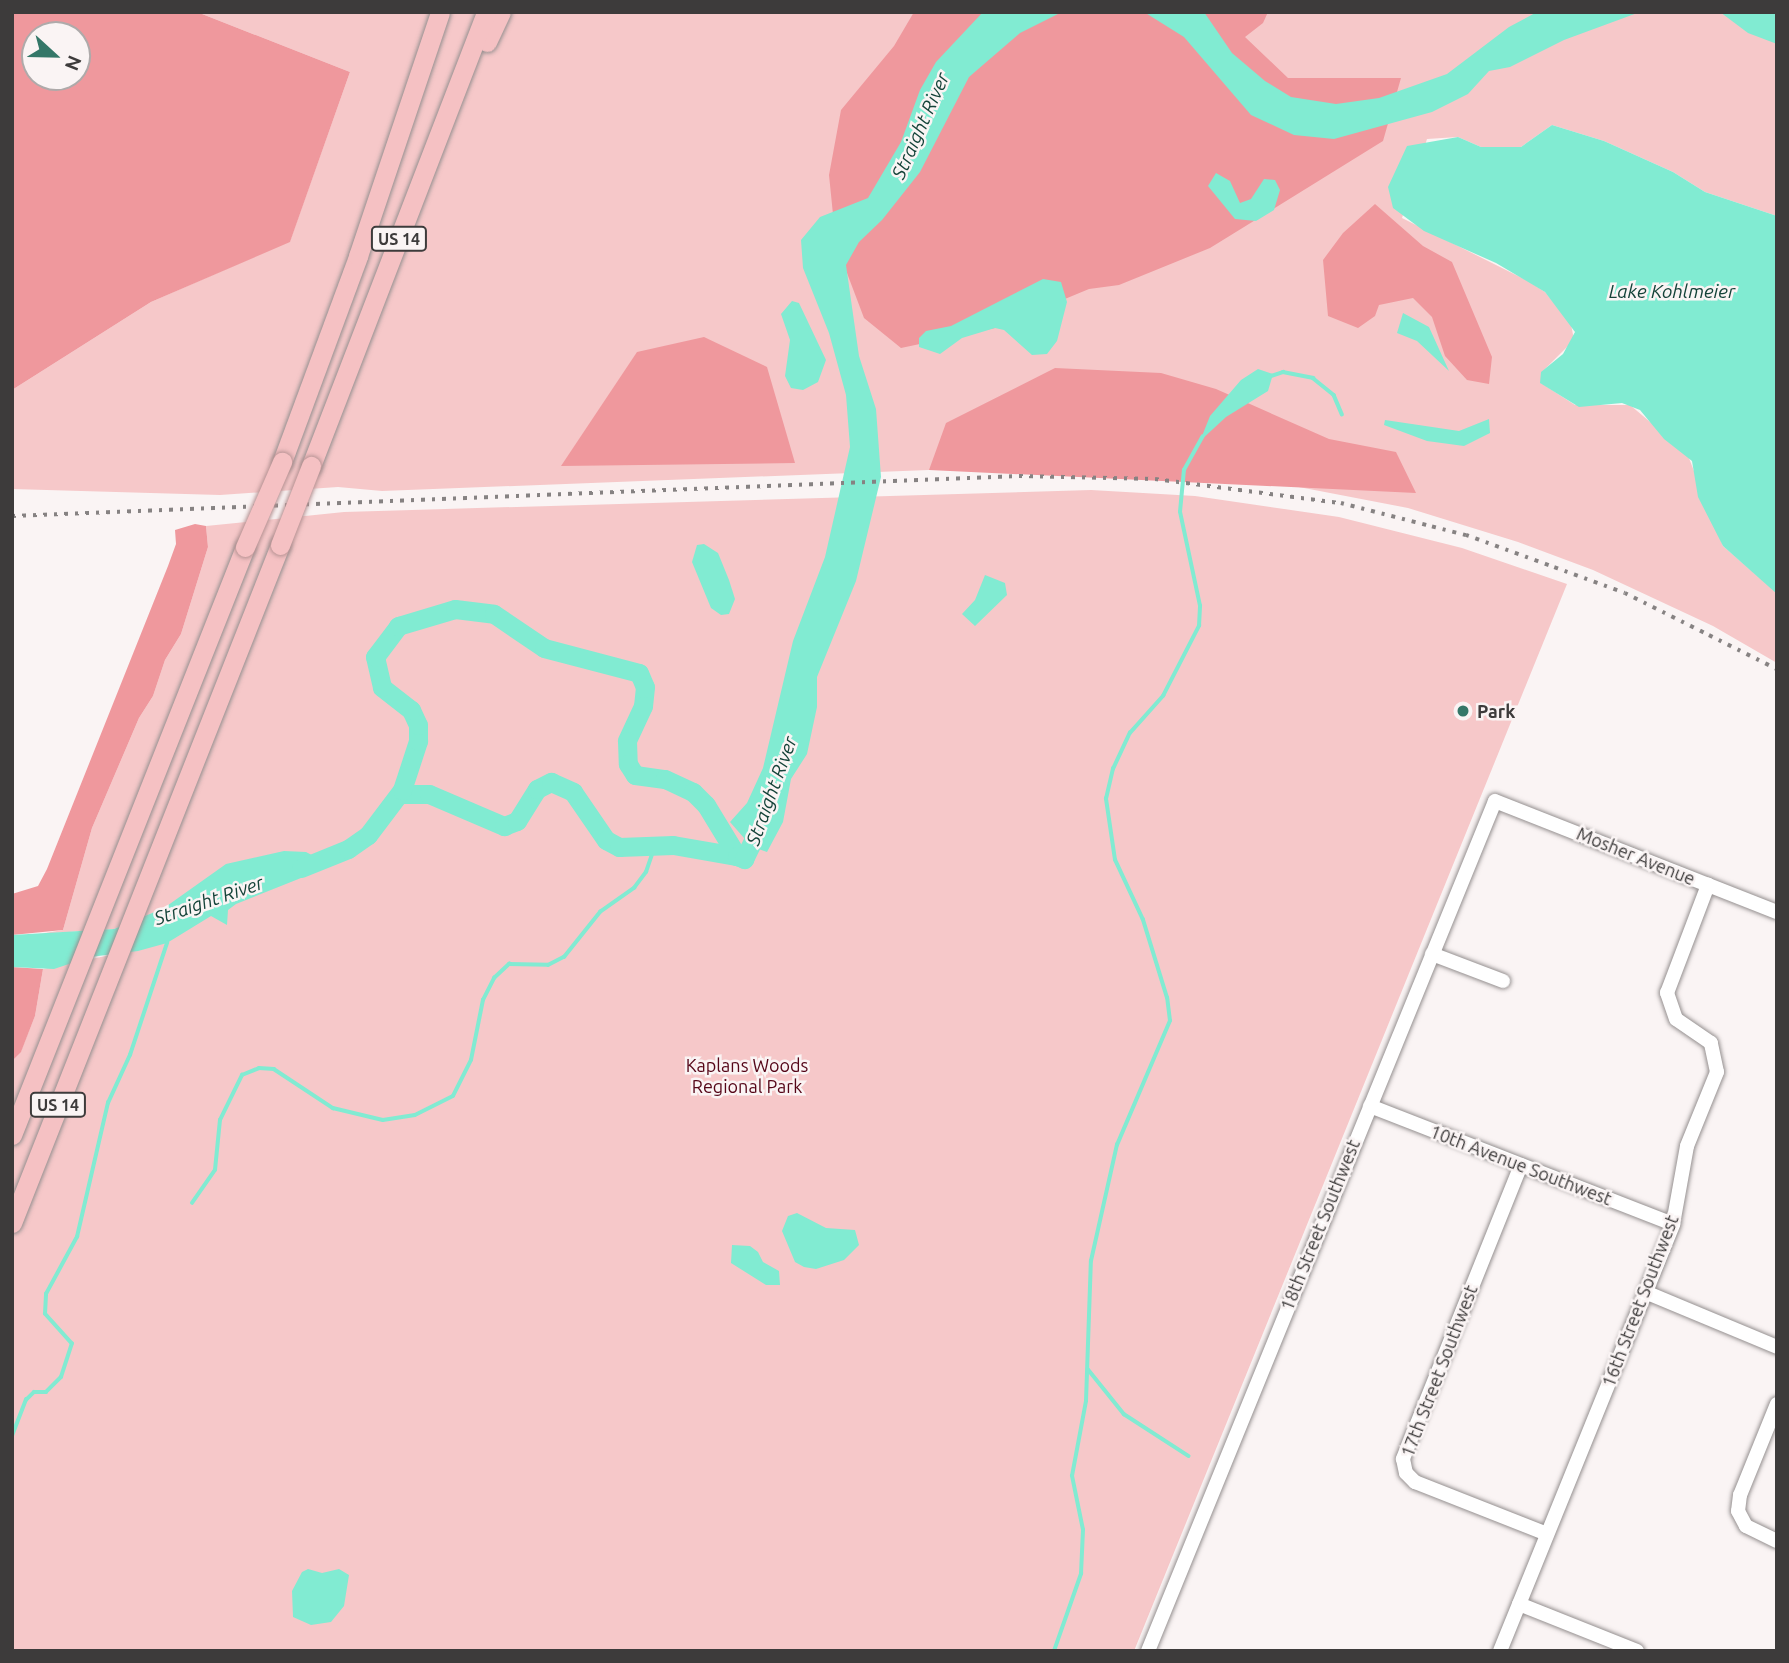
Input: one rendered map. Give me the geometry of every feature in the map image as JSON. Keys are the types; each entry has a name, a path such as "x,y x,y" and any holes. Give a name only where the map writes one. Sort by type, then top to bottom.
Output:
{"highway":[{"path":"393,147 429,12"},
{"name":"US 14","path":"12,1135 245,547 282,462 440,12"},
{"name":"US 14","path":"12,1223 141,890 311,466 486,12"},
{"path":"432,153 501,12"}],"street":[{"name":"Mosher Avenue","path":"1494,800 1777,912"},
{"name":"18th Street Southwest","path":"1148,1651 1494,800"},
{"name":"16th Street Southwest","path":"1500,1651 1673,1224 1688,1146 1718,1061 1706,1036 1676,1019 1667,993 1708,885"},
{"path":"1432,954 1503,981"},
{"name":"10th Avenue Southwest","path":"1370,1105 1673,1224"},
{"name":"17th Street Southwest","path":"1521,1165 1404,1451 1403,1466 1415,1482 1547,1534"},
{"path":"1645,1292 1777,1347"},
{"path":"1777,1404 1740,1495 1738,1511 1746,1526 1777,1541"},
{"path":"1519,1604 1637,1651"}],"green space":[{"path":"197,12 1777,12 1777,216 1705,192 1673,172 1604,141 1552,125 1521,147 1481,147 1458,137 1427,139 1402,218 1545,292 1571,324 1574,340 1542,372 1541,383 1575,405 1630,405 1687,453 1723,546 1777,593 1777,663 1713,626 1593,570 1518,542 1408,508 1278,483 980,468 382,491 338,487 220,495 12,489 12,390 151,302 290,241 350,72"},
{"name":"Kaplans Woods Regional Park","path":"1091,490 1195,496 1339,517 1462,548 1567,584 1134,1651 12,1651 12,1061 21,1051 35,1016 43,969 149,947 165,908 114,929 39,934 63,930 92,828 139,718 153,696 165,660 181,634 208,547 206,526 344,512"}],"shaded area":[{"path":"12,12 197,12 350,72 290,242 151,302 12,390"},
{"path":"914,12 1268,12 1263,23 1245,37 1288,78 1401,78 1383,141 1210,248 1119,285 1089,289 995,328 901,348 864,318 836,244 829,175 841,110 894,46"},
{"path":"1375,204 1423,246 1452,262 1492,357 1489,384 1467,380 1445,356 1432,317 1413,298 1379,305 1375,316 1358,328 1328,316 1323,260 1343,233"},
{"path":"704,337 767,367 795,463 561,466 637,352"},
{"path":"1055,368 1161,373 1216,389 1329,439 1396,452 1416,493 929,470 946,423"},
{"path":"195,524 206,526 208,547 181,634 165,660 153,696 139,718 92,828 63,930 12,935 12,894 38,886 47,869 168,566 176,544 175,530"},
{"path":"12,967 43,969 35,1016 21,1052 12,1061"}],"water":[{"path":"983,12 1062,12 1020,33 969,77 920,172 882,220 859,242 846,265 859,356 876,409 881,477 856,581 817,677 817,707 807,754 791,779 783,822 767,852 751,846 730,822 747,803 763,768 793,641 825,557 850,447 846,395 829,333 803,268 801,240 820,217 868,198 901,142 920,90 936,62"},
{"path":"1144,12 1204,12 1232,53 1265,81 1291,97 1336,104 1379,98 1447,74 1509,27 1537,12 1640,12 1564,40 1510,67 1489,71 1468,94 1432,112 1334,139 1294,135 1251,115 1184,37"},
{"path":"1720,12 1777,12 1777,44 1748,33"},
{"name":"Lake Kohlmeier","path":"1552,125 1604,141 1673,172 1705,192 1777,216 1777,594 1723,546 1698,497 1692,461 1664,439 1640,410 1622,403 1579,407 1540,383 1541,372 1563,354 1575,332 1545,292 1496,263 1424,231 1393,208 1388,187 1407,146 1458,137 1481,147 1521,147"},
{"path":"1216,173 1230,181 1240,203 1251,199 1264,179 1275,180 1280,190 1274,210 1256,221 1235,219 1208,186"},
{"path":"1043,279 1061,282 1067,302 1057,341 1047,354 1032,355 1004,330 995,328 962,338 940,354 919,347 919,338 926,331 951,326"},
{"path":"792,301 799,303 826,360 818,382 803,390 791,388 785,376 790,340 781,314"},
{"path":"1403,313 1429,327 1449,371 1417,341 1397,333"},
{"path":"1258,369 1273,374 1268,391 1226,417 1200,441 1210,416 1241,380"},
{"path":"1489,419 1490,433 1464,446 1427,441 1384,425 1385,420 1459,431"},
{"path":"704,544 718,553 729,580 735,599 729,614 721,615 711,608 692,562 697,545"},
{"path":"985,575 1005,583 1007,595 975,626 962,614 975,600"},
{"path":"284,851 306,852 323,861 306,876 236,904 228,910 227,925 211,916 167,943 138,951 90,957 54,969 12,967 12,935 114,929 164,908 226,864"},
{"path":"797,1213 826,1228 855,1230 859,1245 844,1260 816,1269 804,1267 795,1262 782,1231 788,1216"},
{"path":"732,1245 750,1246 758,1252 763,1262 779,1271 780,1285 766,1285 731,1263"},
{"path":"308,1569 322,1573 339,1569 349,1575 344,1606 331,1622 311,1625 293,1617 292,1591 302,1572"}],"waterway":[{"path":"1268,377 1283,372 1313,378 1334,395 1342,414"},
{"path":"1054,1651 1081,1574 1083,1530 1072,1476 1086,1401 1091,1261 1117,1145 1170,1021 1167,998 1143,920 1115,860 1106,799 1113,769 1130,733 1163,696 1199,626 1200,606 1180,512 1184,470 1202,437"},
{"name":"Straight River","path":"301,868 348,849 368,835 402,790 418,741 418,725 411,710 382,687 375,657 398,626 455,609 494,614 544,648 639,673 645,687 643,706 627,741 628,764 635,775 665,779 693,792 706,805 737,856 744,859 761,824"},
{"path":"400,794 429,794 504,826 517,821 537,789 551,782 573,792 606,840 619,847 673,845 737,856"},
{"path":"192,1203 215,1170 220,1120 242,1075 259,1068 274,1069 333,1108 383,1120 415,1115 453,1096 471,1060 483,1000 494,978 509,964 548,965 564,957 600,912 634,888 646,872 655,846"},
{"path":"12,1436 26,1400 34,1392 46,1392 61,1377 72,1344 45,1314 46,1294 77,1237 108,1103 130,1055 167,943"},
{"path":"1088,1369 1124,1414 1189,1456"}],"railway":[{"path":"12,516 1019,476 1155,479 1341,503 1466,535 1625,593 1777,669"}],"place":[{"name":"Park","path":"1463,711"}]}
